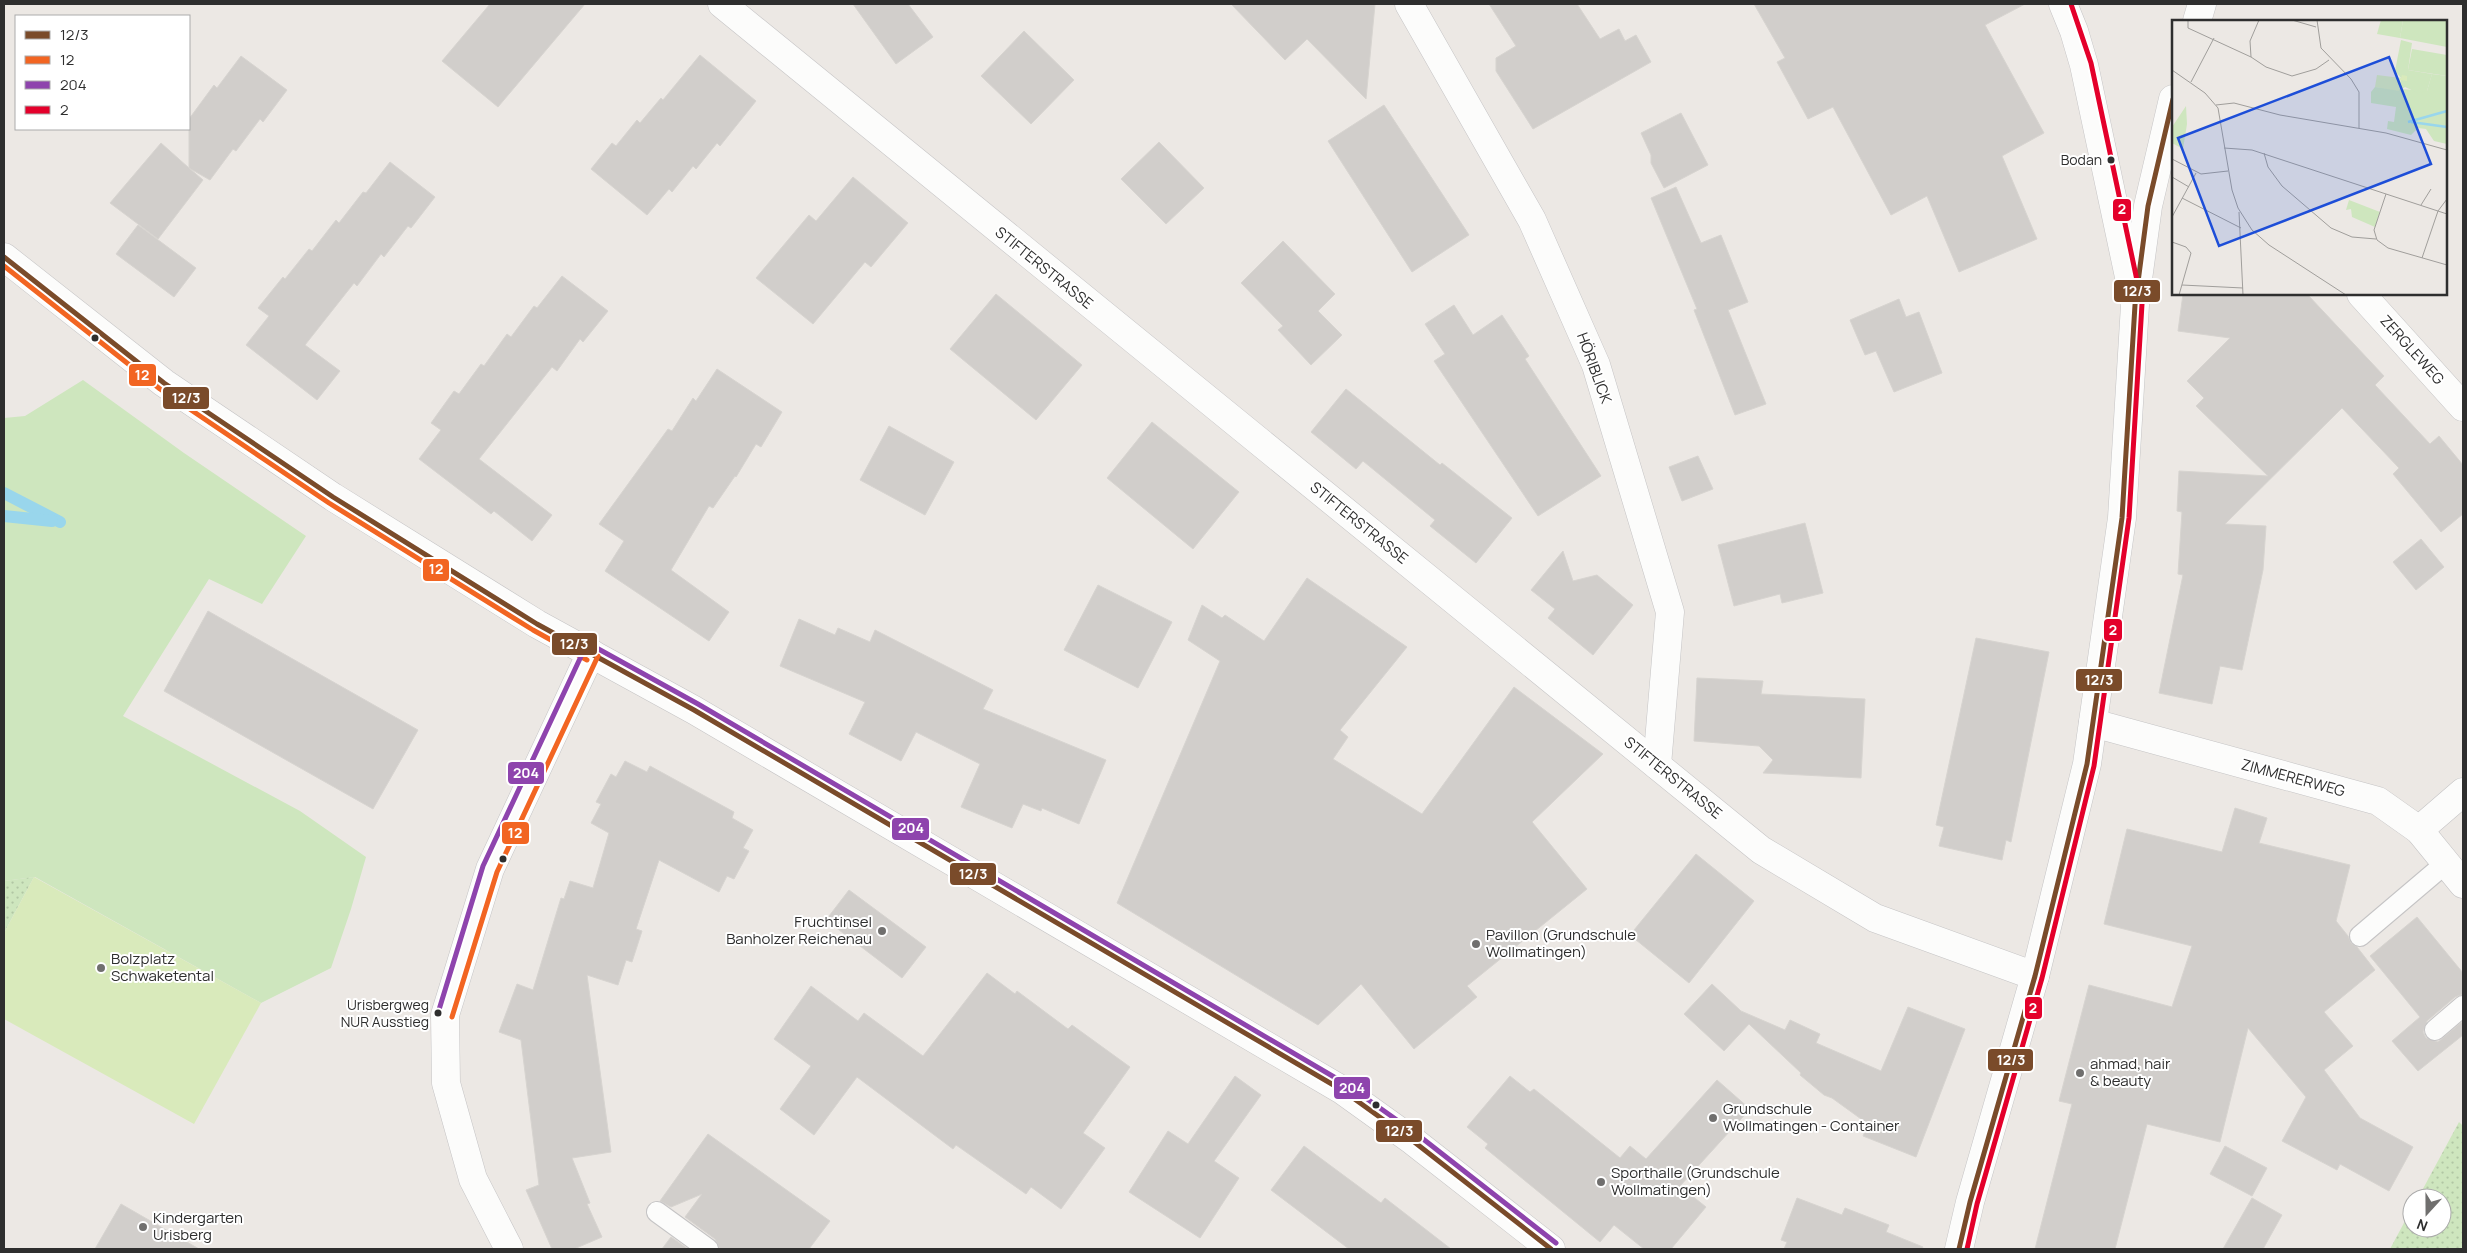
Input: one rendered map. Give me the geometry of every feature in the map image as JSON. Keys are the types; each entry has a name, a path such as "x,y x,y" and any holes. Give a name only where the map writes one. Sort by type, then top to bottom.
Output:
{"street":[{"name":"STIFTERSTRASSE","path":"722,4 1761,850 1875,918 2035,976"},
{"name":"HÖRIBLICK","path":"1409,4 1532,220 1596,365 1670,612 1657,765"},
{"path":"2063,4 2084,65 2134,305"},
{"path":"2197,20 2202,4"},
{"path":"1959,1249 1970,1202 2035,976 2087,764 2122,518 2134,305 2148,206 2172,103"},
{"path":"4,257 164,383 332,497 537,624 694,710 1342,1090 1413,1142 1551,1249"},
{"name":"ZERGLEWEG","path":"2362,295 2463,407"},
{"path":"509,1249 473,1179 446,1083 445,1015 490,869 591,653"},
{"name":"ZIMMERERWEG","path":"2093,723 2378,801 2419,830 2463,884"},
{"path":"2419,830 2463,792"}],"lane":[{"path":"2360,936 2446,863"},
{"path":"2435,1030 2463,1006"},
{"path":"657,1212 708,1249"}],"green space":[{"path":"83,380 184,453 306,536 262,604 209,579 123,716 300,811 366,857 331,968 261,1003 35,877 4,881 4,418 25,416"},
{"path":"34,877 4,933 4,881"},
{"name":"Bolzplatz Schwaketental","path":"34,877 261,1003 194,1124 4,1019 4,933"},
{"path":"2459,1122 2463,1126 2463,1249 2390,1249 2402,1227 2402,1238 2452,1238 2452,1188 2423,1188"}],"building":[{"path":"490,4 585,4 498,107 442,61"},
{"path":"853,4 908,4 933,37 896,64"},
{"path":"1231,4 1375,4 1366,99 1307,39 1285,60"},
{"path":"1489,4 1577,4 1600,39 1619,29 1625,41 1636,35 1651,62 1533,129 1496,71 1496,58 1516,46"},
{"path":"1754,4 2025,4 1985,25 2044,133 2002,156 2037,239 1959,272 1927,196 1891,215 1833,107 1808,119 1777,62 1785,58"},
{"path":"1024,31 1074,80 1031,124 981,76"},
{"path":"700,55 756,101 720,146 717,143 696,169 693,166 672,192 669,189 647,215 591,169 612,143 616,146 637,120 640,123 661,98 663,100"},
{"path":"241,56 287,90 263,122 260,119 236,151 233,149 210,180 189,168 190,118 214,85 217,88"},
{"path":"1384,105 1469,235 1412,272 1328,141"},
{"path":"1681,113 1708,165 1664,188 1651,163 1651,155 1641,133"},
{"path":"1159,142 1204,188 1166,224 1121,179"},
{"path":"161,143 203,180 158,239 110,203"},
{"path":"390,162 435,197 411,228 408,226 384,257 381,254 357,286 354,283 305,345 340,371 317,400 246,345 269,316 258,308 309,249 312,251 336,220 339,223"},
{"path":"853,177 908,223 871,267 865,262 813,324 756,278 809,215 816,221"},
{"path":"1676,187 1701,243 1721,235 1748,302 1728,310 1766,404 1735,415 1694,310 1697,309 1651,198"},
{"path":"138,225 196,268 174,297 116,254"},
{"path":"1283,241 1335,294 1318,311 1342,335 1311,365 1278,330 1283,326 1241,283"},
{"path":"562,276 608,311 583,342 580,339 557,371 552,367 479,459 552,515 532,541 494,511 491,514 419,459 441,430 431,423 454,391 459,394 481,364 484,366 507,334 511,337 534,306 537,308"},
{"path":"996,294 1082,365 1036,420 950,349"},
{"path":"2183,295 2308,295 2384,376 2375,385 2430,444 2439,436 2463,465 2463,514 2441,532 2393,474 2399,468 2342,408 2225,524 2266,526 2263,570 2242,670 2220,666 2212,704 2159,693 2183,575 2178,574 2182,512 2177,511 2179,471 2268,476 2196,406 2204,398 2187,381 2230,338 2178,331"},
{"path":"1899,299 1906,317 1919,312 1942,373 1894,392 1876,351 1865,355 1850,320"},
{"path":"1454,305 1473,335 1502,315 1529,356 1525,359 1601,476 1538,516 1434,361 1445,354 1425,324"},
{"path":"717,369 782,412 761,447 756,444 736,477 713,508 709,506 671,570 729,612 709,641 605,571 624,541 599,524 668,429 672,431 693,398 696,401"},
{"path":"1346,389 1440,465 1442,463 1512,518 1476,563 1430,526 1435,520 1363,461 1356,469 1311,432"},
{"path":"1152,422 1239,492 1193,549 1107,478"},
{"path":"889,426 954,462 925,515 860,480"},
{"path":"1698,456 1713,489 1682,501 1669,467"},
{"path":"1805,523 1823,593 1782,603 1780,594 1734,606 1718,545"},
{"path":"2421,539 2444,567 2416,590 2393,562"},
{"path":"1563,551 1573,581 1597,575 1633,605 1593,655 1548,618 1555,609 1531,590"},
{"path":"1307,578 1407,647 1340,730 1348,737 1333,759 1422,814 1514,687 1603,754 1532,822 1587,889 1467,986 1477,997 1414,1049 1361,984 1318,1025 1117,903 1220,661 1188,640 1202,605 1222,618 1225,615 1264,641"},
{"path":"1098,585 1172,622 1138,688 1064,650"},
{"path":"208,611 418,730 373,809 164,691"},
{"path":"799,619 835,635 838,628 870,642 875,630 993,690 983,709 1106,760 1079,824 1042,808 1041,811 1023,804 1012,828 961,807 980,764 916,732 901,761 849,734 865,702 780,666"},
{"path":"1976,638 2049,652 2011,842 2006,840 2002,860 1939,846 1944,827 1936,825"},
{"path":"1697,678 1763,681 1761,694 1865,699 1861,778 1763,773 1773,760 1759,746 1694,741"},
{"path":"625,761 647,772 650,766 734,812 732,818 753,830 743,848 749,851 734,879 727,876 719,892 659,860 636,929 642,931 632,962 626,960 618,985 587,975 611,1152 572,1158 590,1203 587,1204 602,1237 574,1249 552,1249 526,1190 539,1185 521,1040 499,1032 517,984 533,990 561,898 564,899 570,881 593,888 609,833 591,823 601,804 596,802 611,774 616,777"},
{"path":"2235,808 2267,818 2259,843 2350,865 2336,921 2351,943 2357,947 2375,970 2324,1012 2353,1046 2324,1070 2360,1118 2413,1147 2389,1191 2340,1164 2337,1170 2282,1141 2306,1097 2248,1028 2220,1142 2147,1124 2115,1249 2035,1249 2072,1104 2059,1101 2089,985 2172,1007 2192,946 2104,924 2127,829 2222,852"},
{"path":"1696,854 1754,901 1689,983 1630,935"},
{"path":"849,890 926,947 902,978 826,920"},
{"path":"2417,917 2463,973 2463,994 2455,997 2427,1021 2423,1032 2426,1038 2438,1042 2463,1021 2463,1035 2418,1071 2392,1041 2420,1017 2370,956"},
{"path":"987,973 1015,994 1017,991 1068,1029 1072,1025 1130,1067 1083,1133 1105,1148 1061,1209 1031,1187 1026,1194 956,1145 953,1149 857,1077 814,1135 780,1109 811,1066 774,1039 811,986 858,1021 864,1013 923,1056"},
{"path":"1712,984 1741,1011 1785,1030 1790,1020 1820,1034 1816,1043 1881,1071 1908,1007 1965,1029 1916,1157 1863,1136 1868,1124 1832,1098 1824,1095 1800,1075 1801,1073 1749,1024 1724,1051 1684,1014"},
{"path":"1235,1076 1261,1095 1214,1161 1239,1178 1200,1238 1129,1192 1168,1131 1188,1144"},
{"name":"Sporthalle (Grundschule Wollmatingen)","path":"1510,1076 1530,1092 1534,1089 1620,1158 1630,1146 1646,1159 1717,1080 1750,1109 1680,1186 1706,1207 1671,1249 1644,1249 1614,1225 1600,1242 1485,1148 1488,1144 1467,1127"},
{"path":"708,1134 830,1221 809,1249 720,1249 715,1239 685,1217 702,1194 671,1207 660,1201"},
{"path":"1304,1146 1381,1203 1385,1198 1451,1249 1349,1249 1271,1190"},
{"path":"2225,1146 2267,1168 2252,1196 2210,1174"},
{"path":"1797,1198 1842,1215 1845,1208 1889,1225 1886,1232 1923,1247 1922,1249 1784,1249 1787,1242 1781,1240"},
{"path":"2252,1198 2282,1215 2263,1249 2223,1249"},
{"name":"Kindergarten Urisberg","path":"121,1204 199,1249 95,1249"},
{"path":"671,1237 688,1249 662,1249"}],"waterway":[{"path":"4,493 60,522"},
{"path":"4,516 52,521"}],"transit line":[{"name":"2","path":"1967,1249 1977,1204 2042,978 2094,766 2129,518 2142,304 2091,63 2071,4"},
{"name":"12/3","path":"1959,1249 1970,1202 2035,976 2087,764 2122,518 2135,305 2148,206 2172,103"},
{"name":"12/3","path":"4,257 164,383 333,497 537,624 694,710 1342,1090 1413,1141 1551,1249"},
{"name":"12","path":"4,266 160,389 329,503 533,630 587,660"},
{"name":"204","path":"438,1013 483,866 584,650 593,646 698,704 1346,1084 1418,1135 1556,1243"},
{"name":"12","path":"452,1017 497,872 598,656"}],"place":[{"name":"Bodan","path":"2111,160"},
{"name":"Fruchtinsel Banholzer Reichenau","path":"882,931"},
{"name":"Pavillon (Grundschule Wollmatingen)","path":"1476,944"},
{"name":"Bolzplatz Schwaketental","path":"101,968"},
{"name":"Urisbergweg NUR Ausstieg","path":"438,1013"},
{"name":"ahmad, hair & beauty","path":"2080,1073"},
{"name":"Grundschule Wollmatingen - Container","path":"1713,1118"},
{"name":"Sporthalle (Grundschule Wollmatingen)","path":"1601,1182"},
{"name":"Kindergarten Urisberg","path":"143,1227"}]}
